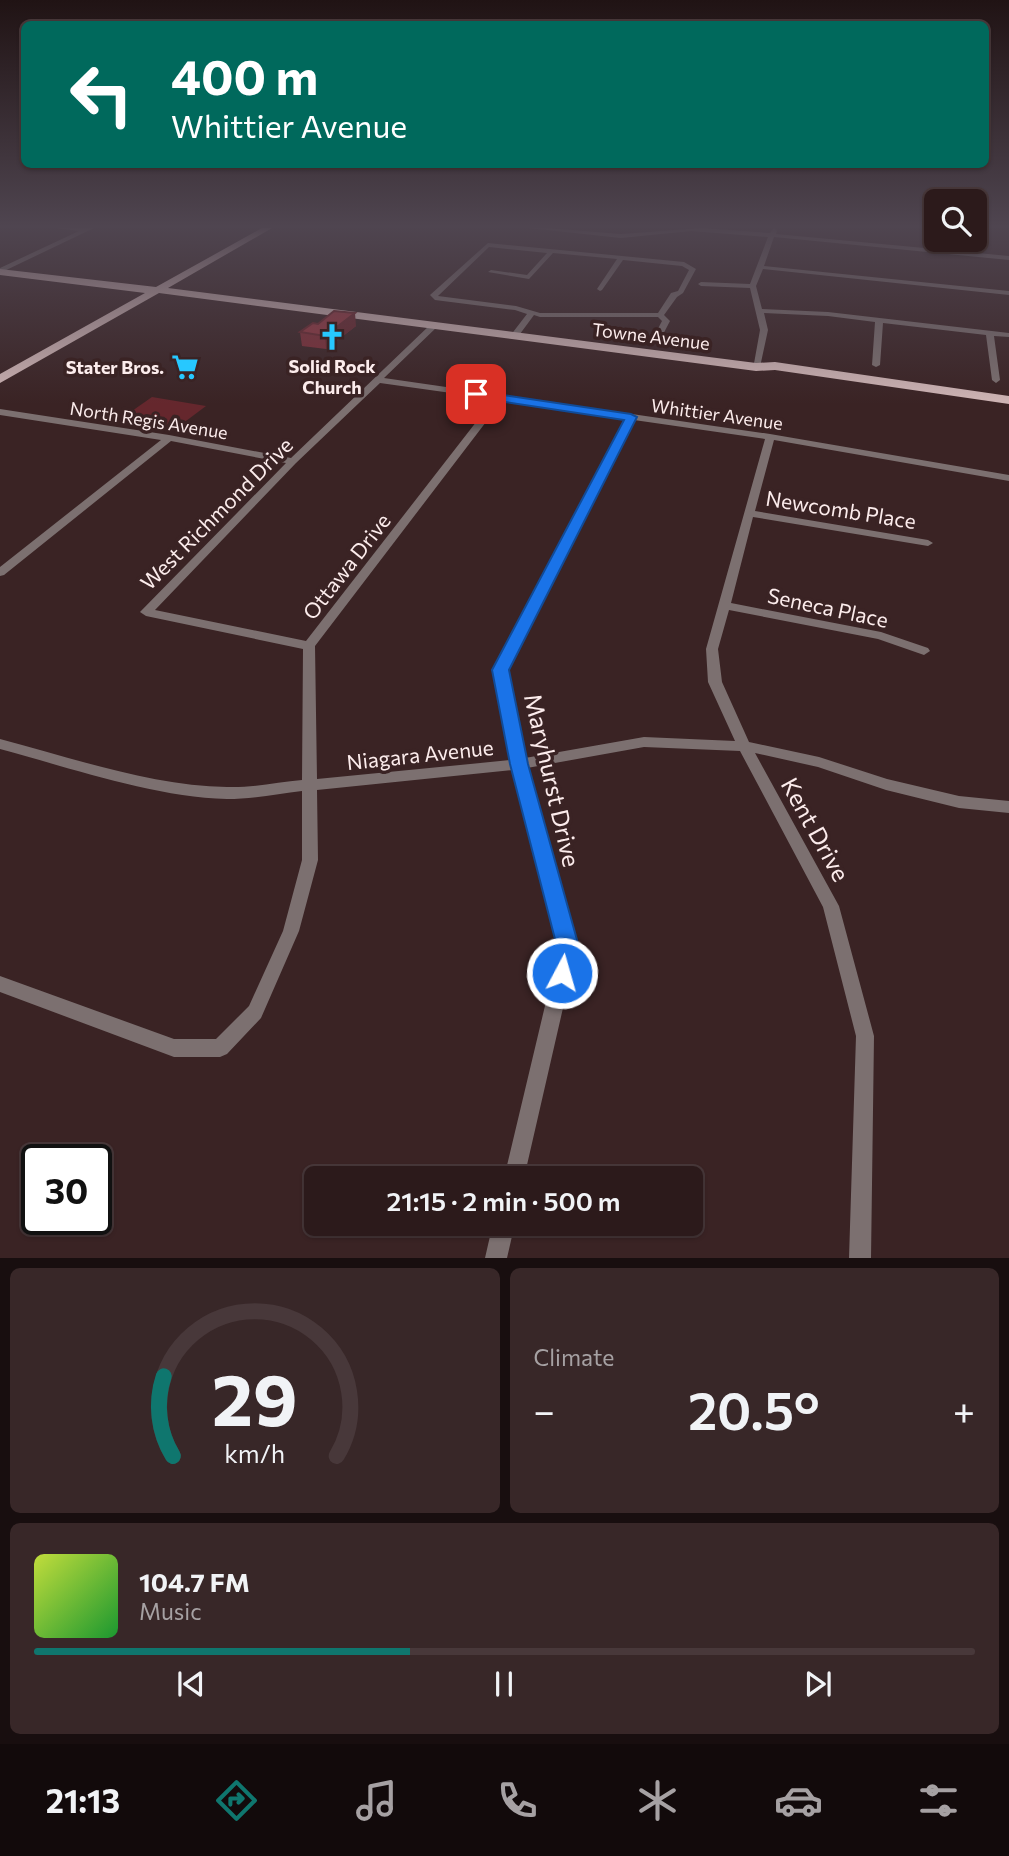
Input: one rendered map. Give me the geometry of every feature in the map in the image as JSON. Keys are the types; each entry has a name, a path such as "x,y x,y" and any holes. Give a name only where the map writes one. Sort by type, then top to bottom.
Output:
{"main road":[{"name":"Towne Avenue","path":"155,287 163,290 756,367 773,372 854,383 896,385 1009,400"},
{"path":"0,379 169,287"},
{"path":"0,391 163,290"}],"street":[{"path":"443,287 434,295 435,298 516,308 536,315 660,315 666,321 655,342"},
{"path":"660,315 674,295 681,292 684,287"},
{"path":"752,287 761,311 764,336 756,367"},
{"path":"949,287 1009,293"},
{"path":"761,311 828,314 1009,335"},
{"path":"519,337 536,315"},
{"path":"876,365 879,320"},
{"name":"West Richmond Drive","path":"309,646 146,612 293,461 434,326"},
{"path":"990,333 996,380"},
{"name":"Whittier Avenue","path":"379,380 770,437 1009,478"},
{"name":"Ottawa Drive","path":"0,984 174,1048 220,1048 255,1012 291,932 310,860 309,646 500,398"},
{"name":"North Regis Avenue","path":"0,412 169,438 293,461"},
{"name":"Maryhurst Drive","path":"517,1166 568,947 519,764 500,670 631,417"},
{"name":"Kent Drive","path":"770,437 712,649 715,682 744,746 831,906 865,1036 860,1258"},
{"path":"0,573 169,438"},
{"name":"Newcomb Place","path":"748,513 928,543"},
{"name":"Seneca Place","path":"723,605 881,636 925,651"},
{"name":"Niagara Avenue","path":"0,744 176,788 228,793 519,764 644,742 744,746 819,762 886,784 959,802 1009,807"},
{"path":"495,1258 500,1236"}],"shaded area":[{"path":"152,397 206,406 178,427 122,418"}],"building":[{"path":"334,311 355,313 325,336 300,332 313,323 318,324"}],"place":[{"name":"Solid Rock Church","path":"332,337"},
{"name":"Stater Bros.","path":"185,367"}],"route":[{"path":"476,394 631,417 500,670 519,764 568,947 562,973"}]}
